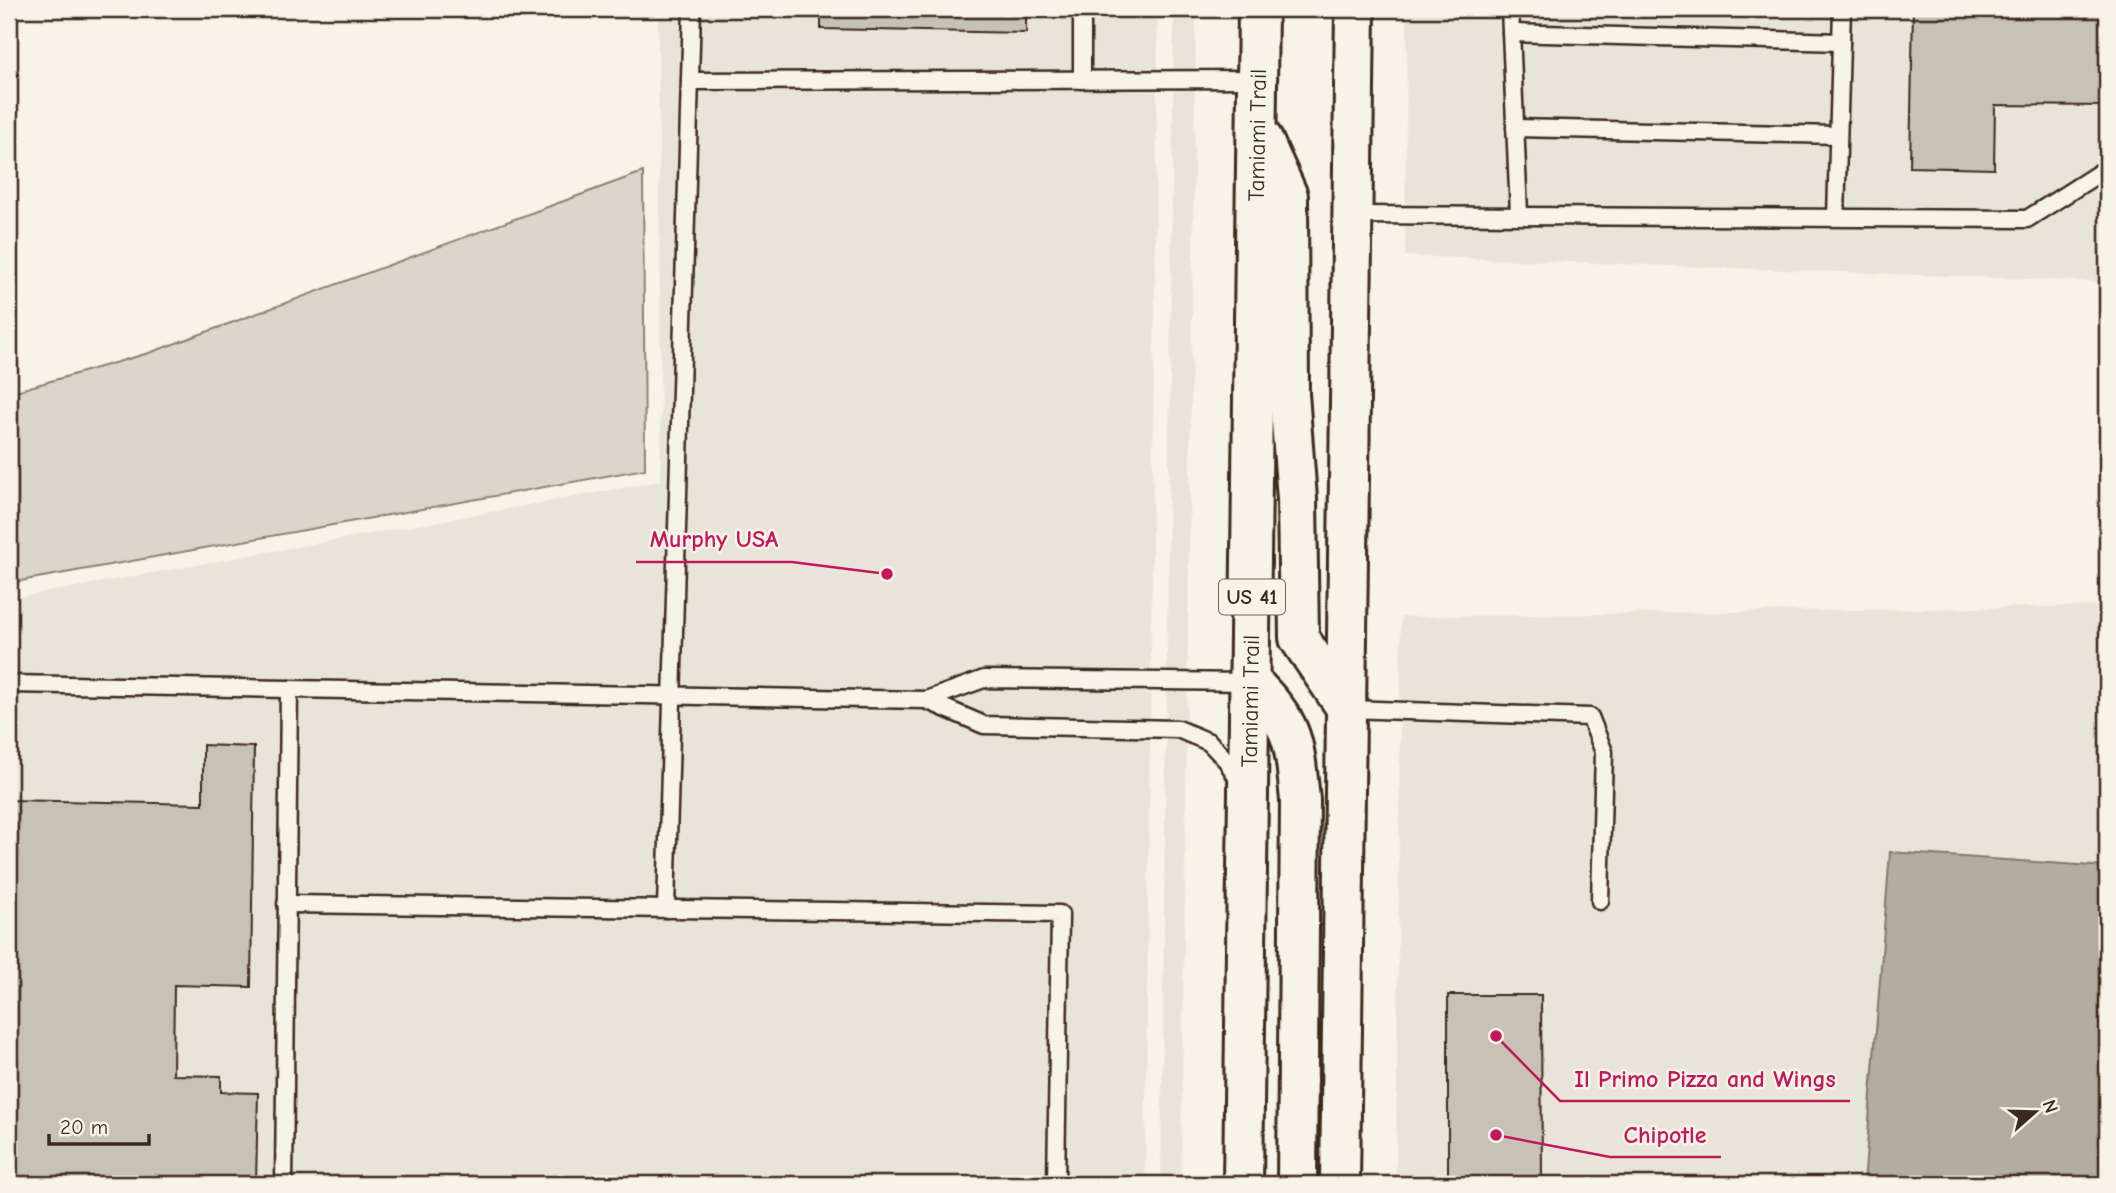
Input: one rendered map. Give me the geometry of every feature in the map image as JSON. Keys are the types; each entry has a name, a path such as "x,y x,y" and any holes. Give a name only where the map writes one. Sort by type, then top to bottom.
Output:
{"main road":[{"name":"Tamiami Trail","path":"1243,1184 1258,9"},
{"path":"1340,1184 1355,9"},
{"path":"1257,127 1288,196 1289,394 1297,499 1298,638 1347,709"},
{"path":"1251,682 1280,711 1290,734 1294,746 1300,800 1297,1184"}],"lane":[{"path":"666,909 692,9"},
{"path":"1082,9 1082,80"},
{"path":"1510,9 1519,214"},
{"path":"1836,217 1842,9"},
{"path":"1511,33 1841,42"},
{"path":"690,82 1258,79"},
{"path":"1515,128 1838,135"},
{"path":"1352,215 2027,219 2107,168"},
{"path":"9,684 926,700 984,679 1251,682"},
{"path":"284,1184 289,689"},
{"path":"926,700 984,725 1178,729 1209,742 1227,761 1248,796"},
{"path":"1347,709 1590,717 1604,752 1600,901"},
{"path":"286,904 1060,914 1056,1184"}],"shaded area":[{"path":"658,9 1158,9 1145,1184 9,1184 9,599 661,481"},
{"path":"1174,9 1196,9 1181,1184 1161,1184"},
{"path":"1407,9 2107,9 2107,282 1405,256"},
{"path":"643,172 645,469 9,583 9,393 149,353"},
{"path":"2107,606 2107,867 1890,852 1864,1184 1396,1184 1401,617"},
{"path":"1890,852 2107,867 2107,1184 1864,1184"}],"building":[{"path":"788,9 1026,9 1026,33 821,29 821,10"},
{"path":"1913,9 2107,9 2107,106 1995,105 1994,169 1910,167"},
{"path":"203,745 254,747 251,987 174,985 173,1075 221,1076 221,1092 258,1093 256,1182 9,1184 9,800 203,804"},
{"path":"1448,995 1541,995 1542,1181 1448,1181"}],"place":[{"name":"Murphy USA","path":"887,574"},
{"name":"Il Primo Pizza and Wings","path":"1496,1036"},
{"name":"Chipotle","path":"1496,1135"}]}
